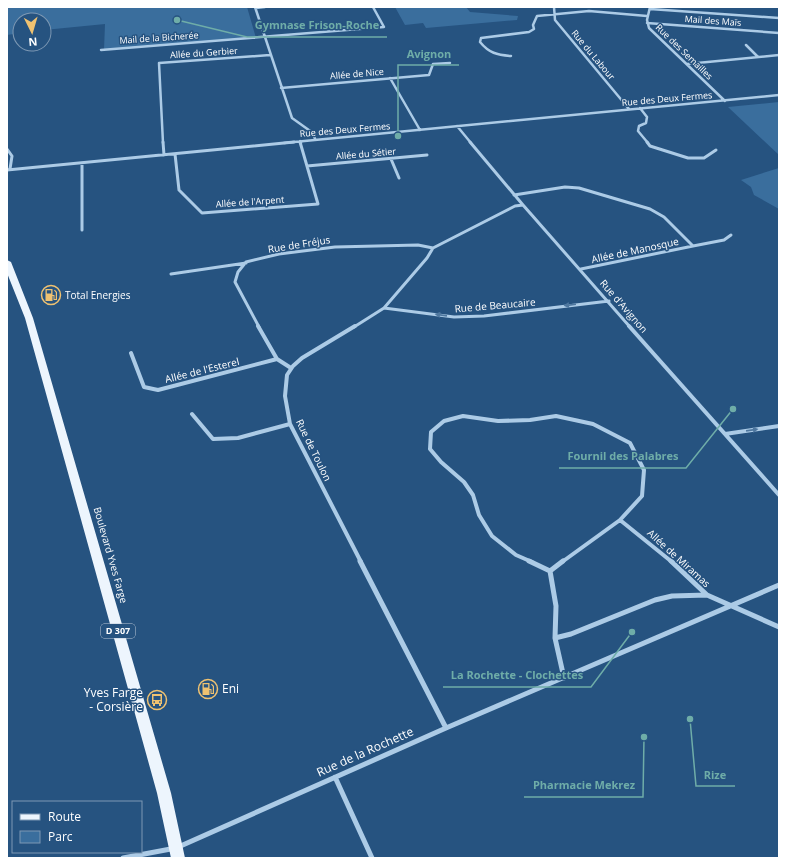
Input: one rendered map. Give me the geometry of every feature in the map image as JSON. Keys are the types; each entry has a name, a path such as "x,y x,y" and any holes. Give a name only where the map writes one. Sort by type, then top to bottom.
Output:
{"main road":[{"name":"Boulevard Yves Farge","path":"7,262 29,318 57,415 164,793 177,853"}],"street":[{"path":"265,7 256,7 270,55 292,118 312,133 315,140"},
{"name":"Mail de la Bicherée","path":"101,50 384,27 373,7"},
{"path":"554,7 554,14"},
{"path":"650,8 779,18"},
{"name":"Rue des Semailles","path":"650,8 647,16 647,23 655,35 725,101"},
{"path":"512,56 495,55 487,52 480,42 481,38 529,32 534,29 533,25 537,16 589,11 647,16"},
{"name":"Rue du Labour","path":"554,14 555,20 630,109"},
{"name":"Mail des Maïs","path":"647,23 779,33"},
{"path":"746,45 758,57"},
{"name":"Allée du Gerbier","path":"164,155 159,63 270,55"},
{"path":"687,64 779,55"},
{"name":"Allée de Nice","path":"282,88 429,75 433,64 450,63"},
{"path":"390,78 420,130"},
{"name":"Rue des Deux Fermes","path":"9,170 779,95"},
{"path":"640,108 647,117 646,123 639,126 638,132 650,146 688,158 704,158 716,150"},
{"name":"Rue d'Avignon","path":"457,126 514,195 581,269 779,495"},
{"path":"300,141 307,166"},
{"path":"7,149 13,157 9,170"},
{"name":"Allée de l'Arpent","path":"175,154 179,190 202,213 318,204 307,166"},
{"name":"Allée du Sétier","path":"307,166 427,155"},
{"path":"391,159 399,178"},
{"path":"82,163 82,230"},
{"name":"Allée de Manosque","path":"514,195 565,187 579,188 650,210 664,217 693,246"},
{"path":"246,262 238,272 235,282 277,359 291,368 302,358 384,308 434,248 508,210 523,205"},
{"name":"Allée de Manosque","path":"581,269 724,240 731,235"},
{"name":"Rue de Fréjus","path":"171,274 246,262 279,254 335,247 418,245 434,248"},
{"name":"Rue de Beaucaire","path":"384,308 454,317 484,316 609,301"},
{"name":"Allée de l'Esterel","path":"131,353 144,387 158,390 277,359"},
{"name":"Rue de Toulon","path":"291,368 286,379 285,402 290,424 446,728"},
{"path":"192,414 213,439 238,438 290,424"},
{"path":"463,416 498,421 530,420 556,416 593,424 630,442 644,470 642,496 620,520 550,571 516,556 492,536 479,515 473,495 464,482 441,462 430,449 431,432 444,421 463,416"},
{"path":"725,434 779,426"},
{"name":"Allée de Miramas","path":"620,520 669,559 684,575 707,595"},
{"path":"550,571 556,606 555,638 564,678"},
{"name":"Rue de la Rochette","path":"123,858 177,853 335,777 779,585"},
{"path":"555,638 571,634 655,600 672,596 707,595 779,627"},
{"path":"335,777 372,858"}],"green space":[{"path":"7,7 247,7 256,38 104,50 105,24 52,29 52,12 12,12 12,34 7,35"},
{"path":"395,7 466,7 470,12 518,16 517,20 426,28 423,23 405,25"},
{"path":"779,102 779,155 728,107"},
{"path":"779,168 779,209 754,195 751,187 741,180"}],"place":[{"name":"Gymnase Frison-Roche","path":"177,20"},
{"name":"Avignon","path":"398,136"},
{"name":"Total Energies","path":"51,295"},
{"name":"Fournil des Palabres","path":"733,409"},
{"name":"La Rochette - Clochettes","path":"632,632"},
{"name":"Eni","path":"208,689"},
{"name":"Yves Farge - Corsière","path":"157,700"},
{"name":"Rize","path":"690,719"},
{"name":"Pharmacie Mekrez","path":"644,737"}]}
